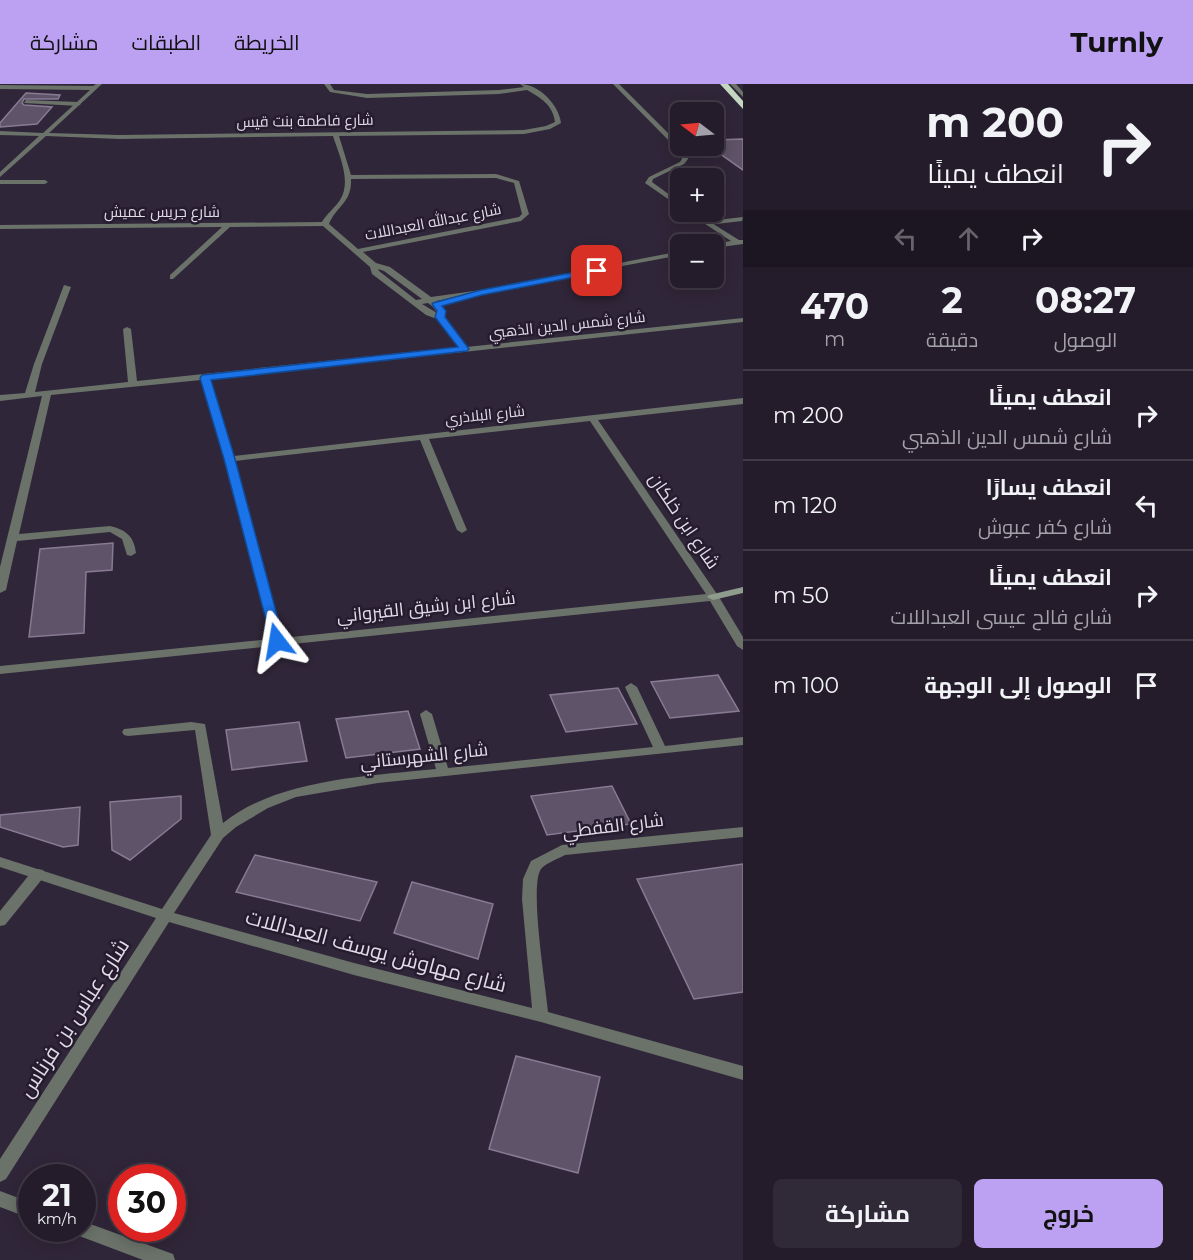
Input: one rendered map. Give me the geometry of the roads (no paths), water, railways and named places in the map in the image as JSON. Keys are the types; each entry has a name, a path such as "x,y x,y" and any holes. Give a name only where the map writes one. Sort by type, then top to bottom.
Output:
{"highway":[{"path":"724,84 743,106"}],"main road":[{"name":"شارع ابن رشيق القيرواني","path":"713,597 743,590"},
{"name":"شارع ابن رشيق القيرواني","path":"713,597 743,598"}],"street":[{"path":"327,84 332,91 359,96 499,92 525,86"},
{"path":"616,84 683,151 685,159 672,168"},
{"path":"733,84 743,95"},
{"path":"739,84 743,89"},
{"path":"0,87 97,86"},
{"path":"0,175 3,169 46,134 97,86"},
{"name":"شارع فاطمة بنت قيس","path":"0,133 119,137 524,132 548,128 558,123 558,114 554,105 525,86"},
{"path":"26,102 78,104"},
{"path":"336,135 349,177 342,201 326,219 325,224 373,265 387,270 433,302 441,311 440,317"},
{"path":"670,169 651,178 648,183 670,198"},
{"name":"شارع عبدالله العبداللات","path":"349,177 496,176 517,182 526,209 526,214 521,219 358,251"},
{"path":"0,182 45,182"},
{"path":"708,223 742,219"},
{"path":"708,223 740,242"},
{"name":"شارع جريس عميش","path":"0,227 325,224"},
{"path":"173,277 228,225"},
{"path":"724,244 740,242"},
{"path":"419,305 670,255"},
{"path":"373,265 375,272 429,313 440,317 464,349"},
{"path":"29,396 38,363 68,287"},
{"name":"شارع شمس الدين الذهبي","path":"0,398 743,320"},
{"path":"127,329 133,384"},
{"path":"205,378 230,459 277,641"},
{"path":"0,590 8,544 47,394"},
{"name":"شارع البلاذري","path":"230,459 743,401"},
{"name":"شارع ابن خلكان","path":"593,419 743,645"},
{"path":"423,437 462,530"},
{"path":"8,544 110,529 125,534 129,539 131,553"},
{"name":"شارع ابن رشيق القيرواني","path":"0,670 713,597"},
{"path":"631,687 660,750"},
{"path":"426,714 443,772"},
{"path":"128,732 201,727 218,835"},
{"name":"شارع الشهرستاني","path":"165,916 218,835 231,824 263,805 293,793 378,779 743,741"},
{"name":"شارع القفطي","path":"541,1016 530,899 530,879 536,865 562,850 743,832"},
{"name":"شارع مهاوش يوسف العبداللات","path":"0,862 165,916 354,969 541,1016 743,1074"},
{"path":"0,921 38,874"},
{"name":"شارع عباس بن فرناس","path":"0,1174 165,916"},
{"path":"0,1199 18,1206"},
{"path":"96,1234 166,1260"}]}
